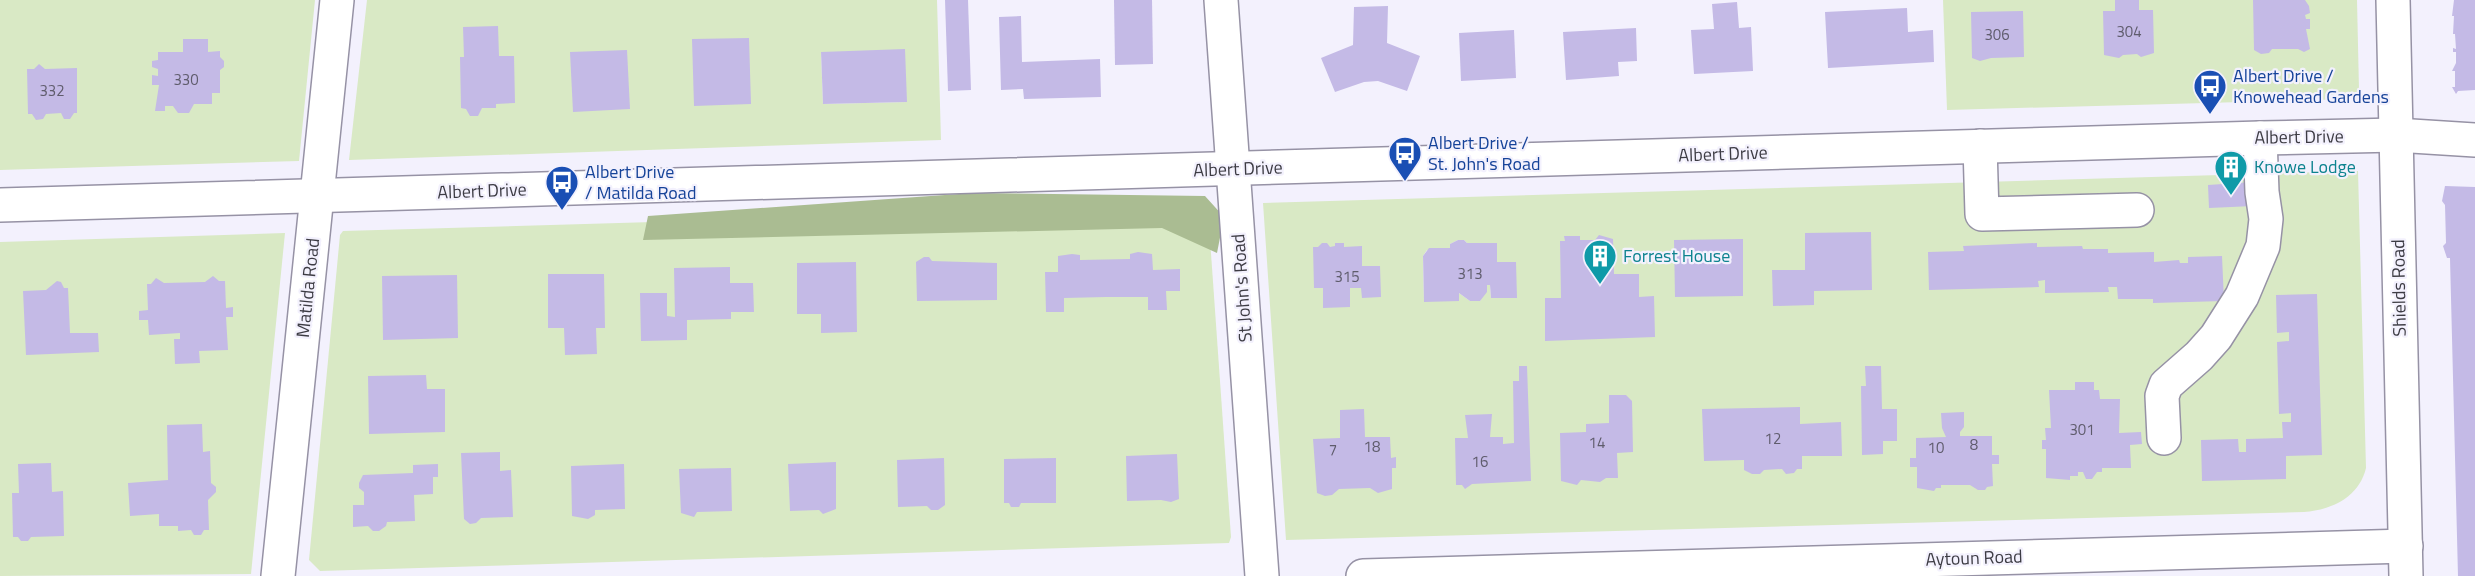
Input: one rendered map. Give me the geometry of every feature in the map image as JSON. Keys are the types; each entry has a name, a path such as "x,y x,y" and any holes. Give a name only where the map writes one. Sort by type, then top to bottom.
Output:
{"street":[{"name":"Matilda Road","path":"278,576 337,0"},
{"name":"St John's Road","path":"1221,0 1262,576"},
{"name":"Shields Road","path":"2393,0 2406,561"},
{"name":"Albert Drive","path":"0,205 2260,138 2396,135 2475,140"},
{"path":"2164,438 2162,396 2166,384 2199,356 2216,337 2242,296 2263,246 2266,219 2262,192 2260,138"},
{"path":"1980,146 1982,214 2138,210"},
{"name":"Aytoun Road","path":"1363,576 2406,561"}],"green space":[{"path":"0,0 315,0 299,161 0,170"},
{"path":"367,0 937,0 941,140 349,160","holes":["821,52 907,102 823,104"]},
{"path":"1943,0 2357,0 2359,90 2357,96 2348,99 1947,110"},
{"path":"2358,171 2366,468 2357,487 2343,500 2325,508 2304,512 1286,540 1263,203","holes":["1464,240 1467,243 1497,243 1497,262 1516,262 1516,298 1491,298 1490,285 1487,285 1480,301 1470,301 1459,293 1458,301 1424,301 1423,256 1427,250 1450,248 1450,244"]},
{"path":"973,193 1205,196 1224,217 1217,253 1162,228 643,240 648,216"},
{"path":"1204,206 1209,225 1231,537 1229,543 320,571 309,560 340,235 343,231"},
{"path":"285,233 251,574 0,576 0,242"}],"building":[{"path":"945,0 968,0 971,90 948,91"},
{"path":"1114,0 1152,0 1153,64 1115,65"},
{"path":"2115,0 2139,0 2139,10 2153,10 2154,53 2141,57 2137,54 2123,55 2119,58 2104,55 2103,11 2115,11"},
{"path":"2253,0 2305,0 2310,13 2305,15 2306,19 2310,19 2310,29 2306,29 2310,49 2304,52 2298,49 2272,49 2269,53 2261,54 2254,50"},
{"path":"2454,0 2475,0 2475,90 2458,91 2456,94 2452,87 2455,87 2455,71 2452,71 2456,63 2456,52 2453,52 2453,48 2456,49 2455,34 2453,34 2454,16 2452,16"},
{"path":"1737,2 1739,28 1751,27 1753,71 1694,74 1691,30 1714,29 1712,4"},
{"path":"1388,6 1387,43 1420,56 1407,91 1378,81 1364,82 1335,92 1321,58 1353,45 1354,7"},
{"path":"1907,8 1908,32 1933,30 1934,62 1828,68 1825,12"},
{"path":"2023,11 2024,57 1991,58 1980,61 1972,58 1971,12"},
{"path":"1021,16 1022,62 1100,59 1101,97 1024,99 1023,89 1001,90 999,17"},
{"path":"498,26 499,56 514,56 515,103 496,104 496,108 482,108 478,116 470,116 466,109 461,108 460,57 464,57 463,27"},
{"path":"1636,28 1637,61 1618,62 1619,76 1566,80 1563,32"},
{"path":"1514,30 1516,78 1461,81 1459,33"},
{"path":"749,38 751,104 694,106 692,39"},
{"path":"183,39 208,39 208,52 220,51 224,67 220,70 220,93 212,93 212,104 194,104 189,113 178,113 173,106 165,106 165,111 155,111 159,85 152,85 152,75 158,76 158,69 152,67 152,61 158,60 158,52 183,52"},
{"path":"905,49 907,102 823,104 821,52"},
{"path":"627,50 630,109 573,112 570,52"},
{"path":"39,64 45,69 77,68 77,113 74,113 70,119 64,119 61,113 46,114 43,119 36,120 32,114 28,114 27,69 34,69"},
{"name":"Knowe Lodge","path":"2252,182 2253,206 2209,208 2208,185"},
{"path":"2445,186 2475,187 2475,576 2458,576 2450,258 2447,258 2443,246 2446,243 2445,205 2442,201"},
{"path":"1871,232 1872,290 1814,291 1814,305 1773,306 1772,270 1805,270 1805,233"},
{"name":"Forrest House","path":"1599,235 1613,239 1614,274 1639,274 1639,297 1654,296 1655,337 1545,341 1545,298 1561,298 1560,241 1565,241 1564,236 1580,236 1580,240 1595,240"},
{"path":"1743,239 1743,296 1675,297 1674,240"},
{"path":"1464,240 1467,243 1497,243 1497,262 1516,262 1517,298 1491,298 1490,285 1487,285 1487,292 1480,301 1470,301 1459,293 1459,301 1424,302 1423,256 1429,248 1450,248 1450,244"},
{"path":"1322,243 1327,243 1330,247 1335,246 1335,243 1344,243 1344,247 1362,246 1362,266 1380,266 1381,297 1362,298 1361,288 1350,288 1350,307 1323,308 1323,288 1314,288 1313,247 1318,247"},
{"path":"2037,243 2037,247 2082,246 2083,249 2108,249 2108,253 2154,252 2154,262 2179,260 2180,263 2188,263 2188,257 2222,256 2224,301 2153,303 2153,299 2118,299 2117,287 2108,287 2109,292 2045,293 2045,280 2038,281 2039,287 1929,290 1928,252 1964,251 1963,246"},
{"path":"1138,252 1152,254 1153,270 1180,269 1180,291 1166,291 1167,310 1148,310 1148,297 1106,297 1064,298 1064,312 1046,312 1045,272 1058,272 1058,256 1080,255 1080,260 1130,259 1130,254"},
{"path":"929,257 932,261 997,263 997,300 917,301 916,262"},
{"path":"856,262 857,332 821,333 821,314 797,314 797,263"},
{"path":"730,267 730,283 753,283 754,312 731,312 731,319 687,320 687,340 641,341 640,293 667,293 667,316 675,317 674,268"},
{"path":"548,274 604,274 605,328 596,328 597,354 565,355 564,328 548,328"},
{"path":"457,275 458,338 383,340 382,276"},
{"path":"213,276 219,281 225,281 226,308 233,307 233,317 226,317 228,350 199,351 200,363 175,364 174,339 180,339 180,333 149,335 148,320 139,320 139,311 148,310 147,284 151,284 156,278 164,283 205,282"},
{"path":"57,281 61,282 64,288 68,288 70,333 98,333 99,352 26,355 23,291 46,290"},
{"path":"2317,294 2322,455 2286,456 2286,479 2202,481 2201,440 2238,439 2239,452 2246,452 2246,439 2283,438 2282,422 2291,422 2291,413 2279,414 2277,342 2289,341 2289,332 2277,333 2276,295"},
{"path":"1519,366 1527,366 1531,481 1472,484 1465,489 1462,485 1456,485 1455,438 1468,438 1465,415 1492,414 1490,437 1503,437 1503,444 1514,443 1513,381 1519,381"},
{"path":"1865,366 1881,366 1882,409 1897,409 1897,441 1883,441 1883,454 1862,455 1861,386 1866,386"},
{"path":"426,375 427,389 445,389 445,432 369,434 368,376"},
{"path":"2075,382 2094,382 2094,390 2099,390 2100,399 2120,399 2119,433 2141,432 2142,444 2130,445 2131,468 2102,468 2102,472 2097,472 2092,479 2086,479 2083,472 2078,472 2078,476 2070,476 2070,480 2046,478 2046,449 2042,449 2042,440 2046,440 2045,428 2051,428 2049,390 2075,390"},
{"path":"1609,395 1626,395 1632,401 1633,452 1617,453 1618,478 1606,478 1600,482 1581,480 1577,485 1561,481 1560,433 1586,432 1586,424 1609,423"},
{"path":"1800,407 1800,424 1841,422 1842,456 1802,456 1802,469 1786,474 1782,469 1764,470 1760,474 1752,474 1744,470 1744,460 1704,461 1702,409"},
{"path":"1364,409 1365,437 1390,437 1391,458 1396,457 1396,468 1392,468 1392,489 1378,493 1370,488 1339,489 1332,495 1325,496 1317,493 1313,439 1340,438 1340,410"},
{"path":"1964,412 1964,427 1960,436 1992,436 1992,455 1999,455 1999,464 1992,464 1993,486 1985,490 1978,490 1970,485 1941,485 1941,488 1936,488 1934,491 1917,488 1917,467 1910,467 1910,458 1916,458 1916,438 1946,437 1942,428 1941,413"},
{"path":"202,424 203,452 210,451 211,483 216,487 216,492 208,500 209,530 204,530 201,535 194,535 191,530 178,531 178,526 159,526 159,514 130,516 128,483 168,480 167,425"},
{"path":"500,452 500,471 511,470 513,517 481,518 476,523 470,524 464,519 461,453"},
{"path":"1177,454 1179,499 1171,502 1127,501 1126,456"},
{"path":"944,458 945,505 938,510 931,510 927,506 898,507 897,460"},
{"path":"1056,458 1056,503 1021,503 1019,507 1011,507 1009,503 1004,503 1004,459"},
{"path":"836,462 836,509 823,514 819,510 790,511 788,464"},
{"path":"51,463 52,492 63,491 64,536 31,537 28,541 21,541 18,537 13,537 12,493 19,493 18,464"},
{"path":"438,464 438,477 433,477 433,494 414,495 415,521 387,522 386,526 379,531 373,531 368,526 353,527 353,505 364,505 364,492 359,488 363,475 413,473 413,465"},
{"path":"624,464 625,509 595,510 595,515 588,519 572,516 571,466"},
{"path":"731,468 732,511 697,512 694,517 681,513 679,469"}],"place":[{"name":"Albert Drive / Knowehead Gardens","path":"2210,115"},
{"name":"Albert Drive / St. John's Road","path":"1405,182"},
{"name":"Knowe Lodge","path":"2231,196"},
{"name":"Albert Drive / Matilda Road","path":"562,211"},
{"name":"Forrest House","path":"1600,285"}]}
